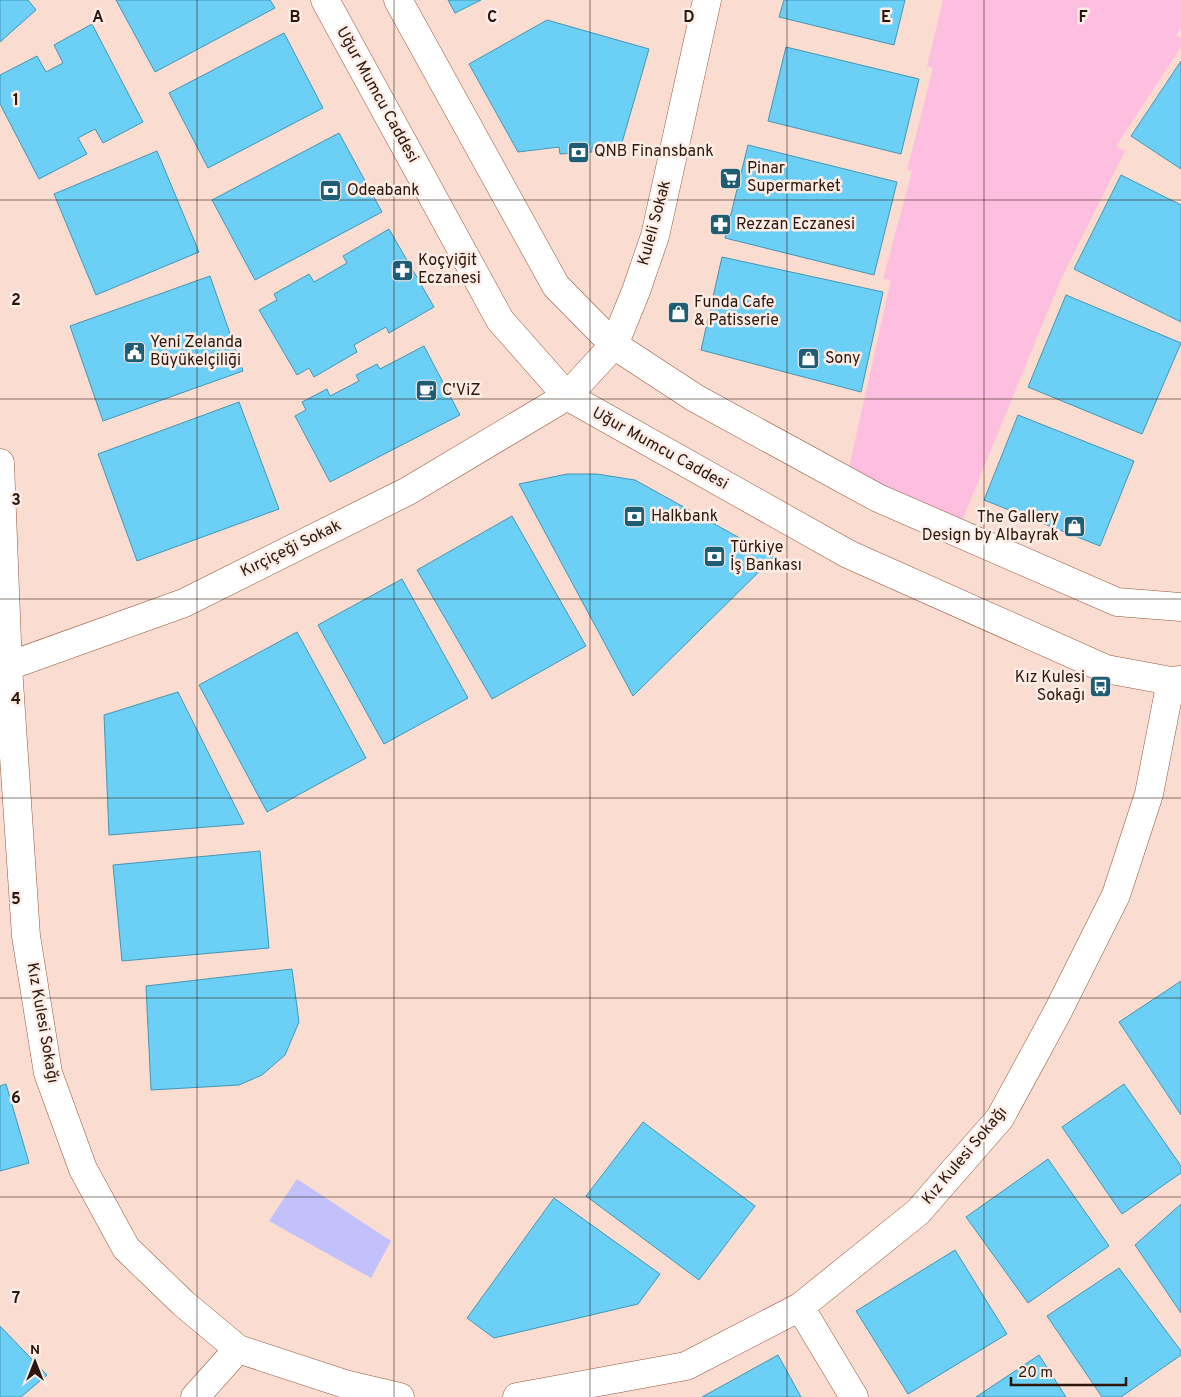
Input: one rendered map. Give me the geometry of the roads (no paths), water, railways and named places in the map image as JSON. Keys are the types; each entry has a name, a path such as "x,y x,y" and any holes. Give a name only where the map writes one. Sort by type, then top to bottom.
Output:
{"street":[{"name":"Uğur Mumcu Caddesi","path":"325,0 500,320 567,396 848,554 1106,669 1176,680"},
{"path":"398,0 556,286 614,345 695,398 878,498 1117,602 1180,605"},
{"name":"Kuleli Sokak","path":"567,396 614,345 636,291 655,236 707,0"},
{"name":"Kırçiçeği Sokak","path":"4,668 184,603 408,491 567,396"},
{"name":"Kız Kulesi Sokağı","path":"0,463 4,668 26,936 48,1074 83,1169 126,1248 183,1304 238,1349 345,1384 400,1397"},
{"name":"Kız Kulesi Sokağı","path":"517,1397 686,1366 800,1307 918,1212 1000,1118 1057,1013 1116,895 1149,794 1176,680"},
{"path":"800,1307 854,1397"},
{"path":"195,1397 238,1349"}],"water":[{"path":"297,1179 391,1241 371,1278 269,1221"}],"place":[{"name":"QNB Finansbank","path":"578,152"},
{"name":"Pinar Supermarket","path":"731,178"},
{"name":"Odeabank","path":"331,191"},
{"name":"Rezzan Eczanesi","path":"720,225"},
{"name":"Koçyiğit Eczanesi","path":"402,270"},
{"name":"Funda Cafe & Patisserie","path":"678,312"},
{"name":"Yeni Zelanda Büyükelçiliği","path":"134,352"},
{"name":"Sony","path":"809,359"},
{"name":"C'ViZ","path":"426,391"},
{"name":"Halkbank","path":"635,517"},
{"name":"The Gallery Design by Albayrak","path":"1075,527"},
{"name":"Türkiye İş Bankası","path":"714,557"},
{"name":"Kız Kulesi Sokağı","path":"1101,687"}]}
